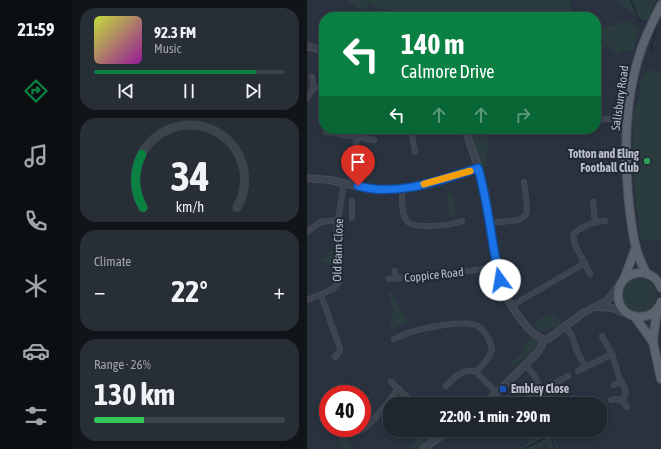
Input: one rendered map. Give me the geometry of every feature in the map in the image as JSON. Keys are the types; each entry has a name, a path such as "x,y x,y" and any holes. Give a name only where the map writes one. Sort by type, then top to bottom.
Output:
{"main road":[{"name":"Salisbury Road","path":"647,274 636,247 626,167 628,112 632,84 638,60 648,32 661,5"},
{"name":"Salisbury Road","path":"622,282 636,247"},
{"path":"653,342 632,316 622,308 618,295 622,282 628,276 637,273 647,274 657,280 661,288"},
{"path":"632,316 641,317 651,314 660,304"},
{"path":"660,304 655,324 653,342 661,379"}],"street":[{"path":"307,46 319,50"},
{"path":"307,98 314,88 312,77"},
{"path":"314,88 319,88"},
{"path":"601,119 615,117"},
{"path":"338,134 374,140"},
{"path":"412,134 415,152"},
{"path":"467,134 485,192 491,223 493,248 503,290 511,306 530,330 544,340 551,338 583,313 607,302 622,282"},
{"path":"351,184 357,137"},
{"path":"307,178 344,182 369,189 401,189 422,185 478,168"},
{"name":"Old Barn Close","path":"307,300 333,289 339,282 337,239 338,220 344,182"},
{"path":"491,223 519,220 526,215 527,208 524,182"},
{"path":"401,189 404,215 411,225 448,225 462,221"},
{"path":"593,202 595,222"},
{"name":"Old Barn Close","path":"341,204 352,203 352,218"},
{"path":"307,232 320,222 338,220"},
{"path":"590,274 575,246 573,235 595,222 605,221"},
{"path":"511,306 585,263"},
{"name":"Coppice Road","path":"389,279 497,268"},
{"name":"Coppice Road","path":"395,271 396,279"},
{"path":"321,295 339,344 340,351 335,357"},
{"path":"596,307 612,308 632,316"},
{"path":"394,339 407,333 435,326 465,324 477,325 487,337 492,350 487,360 476,372"},
{"path":"565,326 572,336 585,367"},
{"path":"602,336 612,354 625,389 626,394 622,400"},
{"path":"492,397 540,349 544,340"},
{"path":"578,371 612,354"},
{"path":"525,365 534,375 541,390"},
{"path":"446,386 452,379 464,372 473,371 476,372 497,393"},
{"path":"529,397 569,376"},
{"path":"614,385 622,381"},
{"path":"391,382 407,397"},
{"path":"371,421 399,389"},
{"path":"611,400 622,400 627,407"},
{"path":"423,449 439,438"}],"shaded area":[{"path":"346,0 570,0 572,12 399,12 377,8 369,3 364,11"},
{"path":"613,0 656,0 647,21 642,20 625,8 620,2"},
{"path":"627,20 639,30 633,50 621,52 616,56 608,44 601,52 601,28 609,27"},
{"name":"Totton and Eling Football Club","path":"654,70 661,72 661,241 641,240 633,162 633,114 639,98 641,80 645,74"},
{"path":"470,134 489,134 486,167 482,168"},
{"path":"451,191 457,214 449,217 447,196"},
{"path":"333,250 334,264 321,263 320,258 326,257 326,253"},
{"path":"636,279 642,279 646,280 653,286 656,296 655,303 649,310 642,313 636,313 632,312 625,306 622,299 622,293 623,289 629,282"},
{"path":"389,289 407,322 390,330 393,307 388,295"},
{"path":"553,314 564,322 557,327 541,331 536,328 534,324 539,318"},
{"path":"532,337 538,343 533,350 514,367 511,363 523,351 522,348"},
{"path":"340,437 346,437 352,447 350,449 345,449 337,440"},
{"path":"418,437 430,437 425,444 417,448 409,449"},
{"path":"538,437 558,437 555,439 558,449 549,449 548,443 539,449 518,449"}],"waterway":[{"path":"631,0 639,20 647,23"},
{"path":"651,51 656,26"},
{"path":"524,449 551,435 555,449"}],"slow traffic":[{"path":"424,184 470,171"}],"place":[{"name":"Totton and Eling Football Club","path":"647,161"},
{"name":"Embley Close","path":"503,389"}],"route":[{"path":"358,186 379,190 401,189 422,185 478,168 491,223 493,248 500,280"}]}
